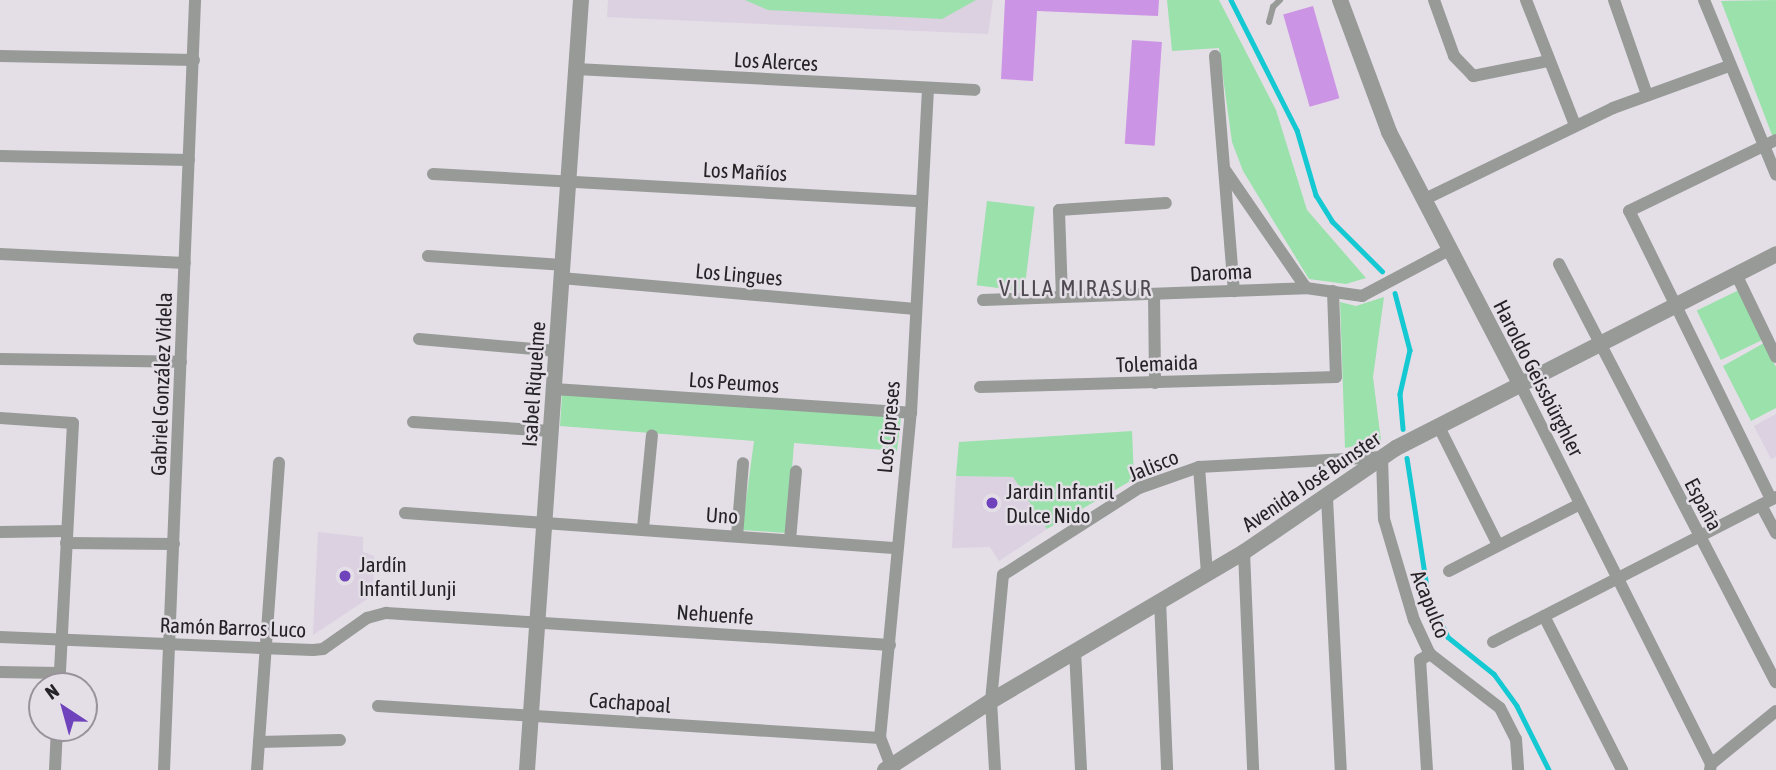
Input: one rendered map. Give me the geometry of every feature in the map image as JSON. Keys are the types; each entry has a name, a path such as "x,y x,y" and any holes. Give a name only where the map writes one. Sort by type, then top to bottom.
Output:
{"street":[{"name":"Gabriel González Videla","path":"164,770 195,0"},
{"name":"Isabel Riquelme","path":"527,770 581,0"},
{"name":"Haroldo Geissbürghler","path":"1340,0 1369,84 1423,200 1520,384 1710,767"},
{"path":"1434,0 1454,56 1473,76 1548,61"},
{"path":"1526,0 1575,125"},
{"path":"1614,0 1647,95"},
{"path":"1708,1 1729,66 1776,175"},
{"path":"0,56 194,60"},
{"path":"1215,56 1234,291"},
{"path":"1423,200 1575,125 1647,95 1729,66"},
{"name":"Los Alerces","path":"576,69 974,90"},
{"name":"Los Cipreses","path":"888,768 880,738 911,414 913,309 928,88"},
{"path":"1776,140 1629,211 1769,500 1776,533"},
{"path":"0,156 189,160"},
{"path":"1225,170 1306,288"},
{"name":"Los Mañíos","path":"433,174 920,201"},
{"path":"1062,298 1059,210 1166,202"},
{"name":"Daroma","path":"983,300 1306,288 1362,296 1449,250"},
{"path":"0,254 185,263"},
{"name":"Avenida José Bunster","path":"888,768 991,701 1244,552 1327,498 1382,457 1438,425 1776,254"},
{"name":"Los Lingues","path":"428,256 913,309"},
{"name":"España","path":"1559,264 1776,682"},
{"path":"1736,274 1776,357"},
{"name":"Tolemaida","path":"979,387 1336,377 1333,291"},
{"path":"1153,295 1155,383"},
{"path":"419,339 556,351"},
{"path":"0,359 181,362"},
{"name":"Los Peumos","path":"554,389 911,414"},
{"path":"0,418 73,423 59,672"},
{"path":"413,422 551,431"},
{"path":"1438,425 1498,545"},
{"path":"643,528 652,435"},
{"name":"Jalisco","path":"991,701 1003,575 1139,488 1199,467 1382,457"},
{"name":"Acapulco","path":"1382,457 1384,519 1395,565 1430,654 1500,708 1516,739 1518,770"},
{"path":"257,770 279,463"},
{"path":"737,536 743,463"},
{"path":"1199,467 1207,573"},
{"path":"790,540 796,471"},
{"path":"1327,498 1341,770"},
{"path":"1493,642 1769,500"},
{"path":"1449,570 1580,504"},
{"name":"Uno","path":"405,513 897,548"},
{"path":"0,533 174,544"},
{"path":"1244,552 1253,770"},
{"path":"1160,600 1167,770"},
{"name":"Ramón Barros Luco","path":"0,637 323,649 376,614 537,621"},
{"path":"1544,616 1622,770"},
{"name":"Nehuenfe","path":"537,621 890,645"},
{"path":"1075,652 1081,770"},
{"path":"1427,770 1420,660 1430,654"},
{"path":"0,672 28,675"},
{"path":"991,701 995,770"},
{"name":"Cachapoal","path":"378,706 880,738"},
{"path":"1710,767 1776,711"},
{"path":"259,741 340,740"},
{"path":"55,770 56,742"}],"lane":[{"path":"1269,22 1273,7 1280,0"}],"shaded area":[{"path":"608,0 993,0 988,34 607,17"},
{"path":"1776,414 1776,457 1771,459 1754,426"},
{"name":"Jardin Infantil Dulce Nido","path":"956,476 1013,477 1047,529 999,561 990,547 952,548"},
{"name":"Jardín Infantil Junji","path":"318,532 363,537 363,552 374,556 373,595 313,635"}],"green space":[{"path":"745,0 976,0 942,19 768,10"},
{"path":"1167,0 1219,0 1276,110 1307,210 1366,278 1346,284 1309,279 1243,171 1232,142 1219,48 1172,51"},
{"path":"1776,0 1776,134 1772,135 1721,1"},
{"path":"987,201 1035,207 1024,291 977,285"},
{"path":"1739,290 1763,339 1721,360 1697,311"},
{"path":"1384,297 1373,377 1381,441 1345,448 1340,302 1356,306"},
{"path":"1764,343 1776,367 1776,408 1751,421 1723,366"},
{"path":"562,394 901,417 897,451 794,443 787,533 742,530 754,441 560,426"},
{"path":"1132,431 1134,479 1047,529 1013,477 956,476 959,442"}],"building":[{"path":"1005,0 1159,0 1158,16 1037,11 1033,81 1001,79"},
{"path":"1313,6 1339,98 1310,107 1283,15"},
{"path":"1132,40 1162,42 1155,146 1125,144"}],"waterway":[{"path":"1231,0 1297,130 1316,195 1332,221 1382,271"},
{"path":"1395,293 1410,350 1400,394 1403,429"},
{"path":"1407,458 1428,594 1448,637 1494,674 1517,706 1549,770"}],"place":[{"name":"Jardin Infantil Dulce Nido","path":"992,503"},
{"name":"Jardín Infantil Junji","path":"345,576"}],"district":[{"name":"VILLA MIRASUR","path":"1076,288"}]}
